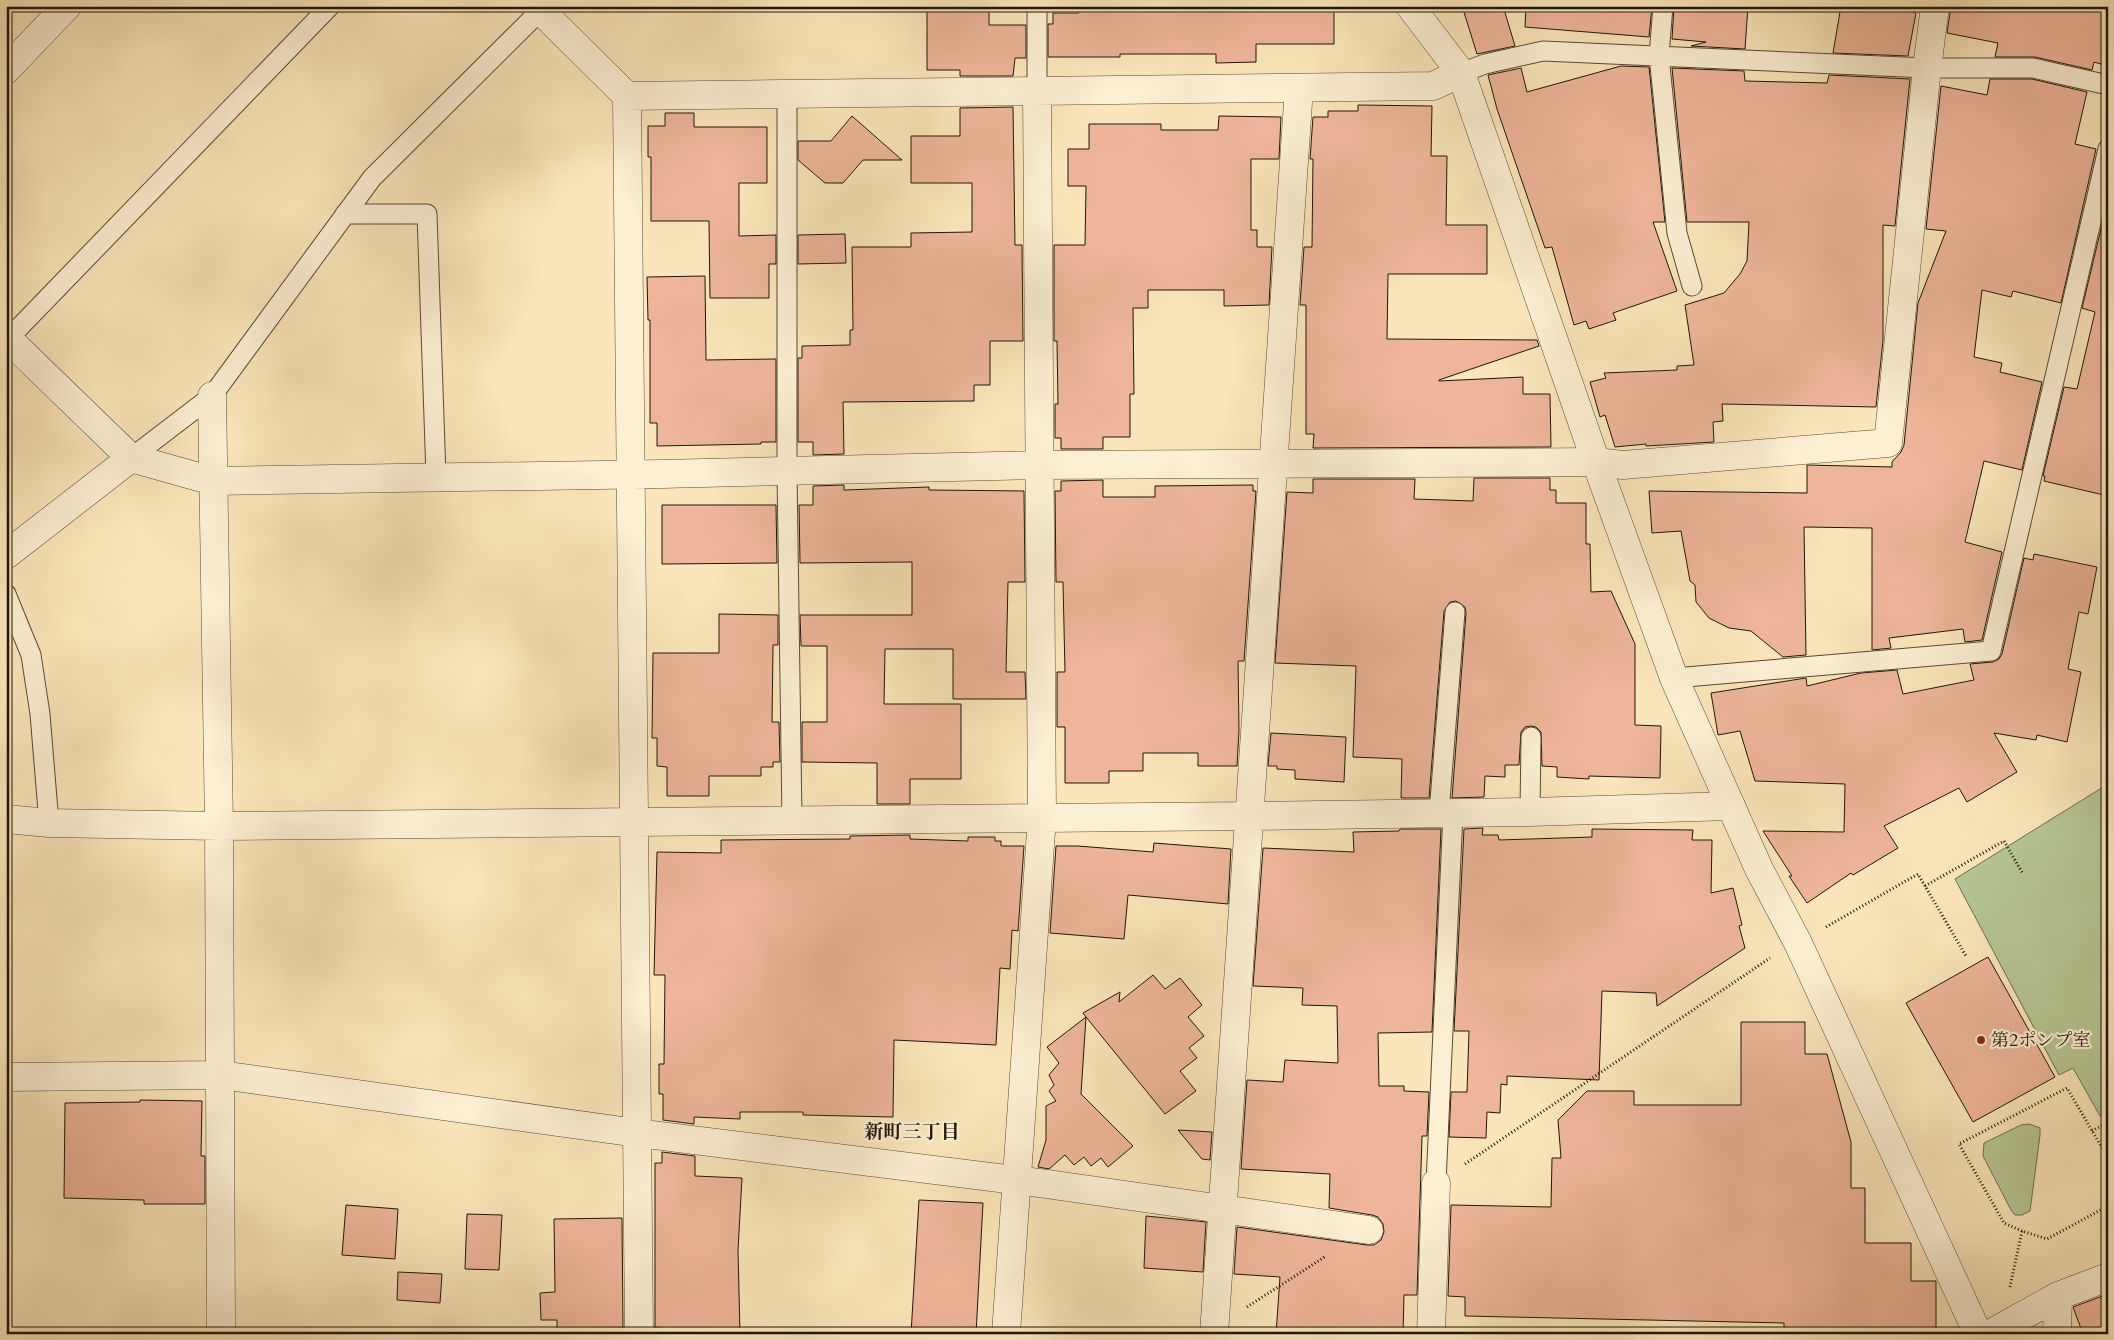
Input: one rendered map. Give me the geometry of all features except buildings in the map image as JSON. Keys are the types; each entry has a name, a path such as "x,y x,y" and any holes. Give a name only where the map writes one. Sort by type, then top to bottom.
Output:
{"street":[{"path":"6,70 67,6"},
{"path":"1410,6 1461,74 1596,462 1674,678 1758,870 1798,943 1990,1332 2058,1296 2108,1278"},
{"path":"7,338 131,458 213,481 436,476 630,475 1039,465 1596,462 1623,465 1888,443 1927,68 1936,6"},
{"path":"540,8 627,96 639,1334"},
{"path":"627,96 1433,86 1461,74"},
{"path":"1214,1330 1299,88"},
{"path":"1006,1334 1042,817 1037,91"},
{"path":"212,396 219,826 221,1334"},
{"path":"6,555 131,458"},
{"path":"6,819 49,823 219,826 1250,816 1530,812 1731,806"},
{"path":"6,1077 221,1075 637,1133 1016,1180 1369,1230"},
{"path":"1431,1334 1436,1184"},
{"path":"2057,1334 2058,1296"}],"lane":[{"path":"7,338 330,6"},
{"path":"1037,6 1037,91"},
{"path":"1663,6 1660,56 1677,233 1692,286"},
{"path":"131,458 212,396 372,178 540,8"},
{"path":"1461,74 1485,64 1542,51 1927,68 2033,68 2108,85"},
{"path":"787,94 787,471 792,820"},
{"path":"1674,678 1991,651 2108,149"},
{"path":"345,214 427,214 436,476"},
{"path":"6,594 31,655 40,714 49,823"},
{"path":"1436,1184 1446,813 1455,612"},
{"path":"1530,812 1531,737"}],"path":[{"path":"1925,886 2004,841 2023,874"},
{"path":"1436,1184 1756,967 1918,874 1966,956"},
{"path":"2108,1158 2066,1088 1960,1144 2004,1223 2022,1231 2047,1239 2108,1206"},
{"path":"2092,1131 2108,1122"},
{"path":"1990,1332 2022,1231"},
{"path":"1214,1330 1328,1255"}],"green space":[{"path":"2108,784 2108,1122 2104,1115 2100,1116 2073,1068 2059,1075 1955,879"},
{"path":"2029,1124 2040,1128 2030,1211 2022,1215 2015,1215 1983,1156 1984,1143 2021,1125"}],"place":[{"name":"第2ポンプ室","path":"1981,1040"}],"district":[{"name":"新町三丁目","path":"912,1131"}]}
